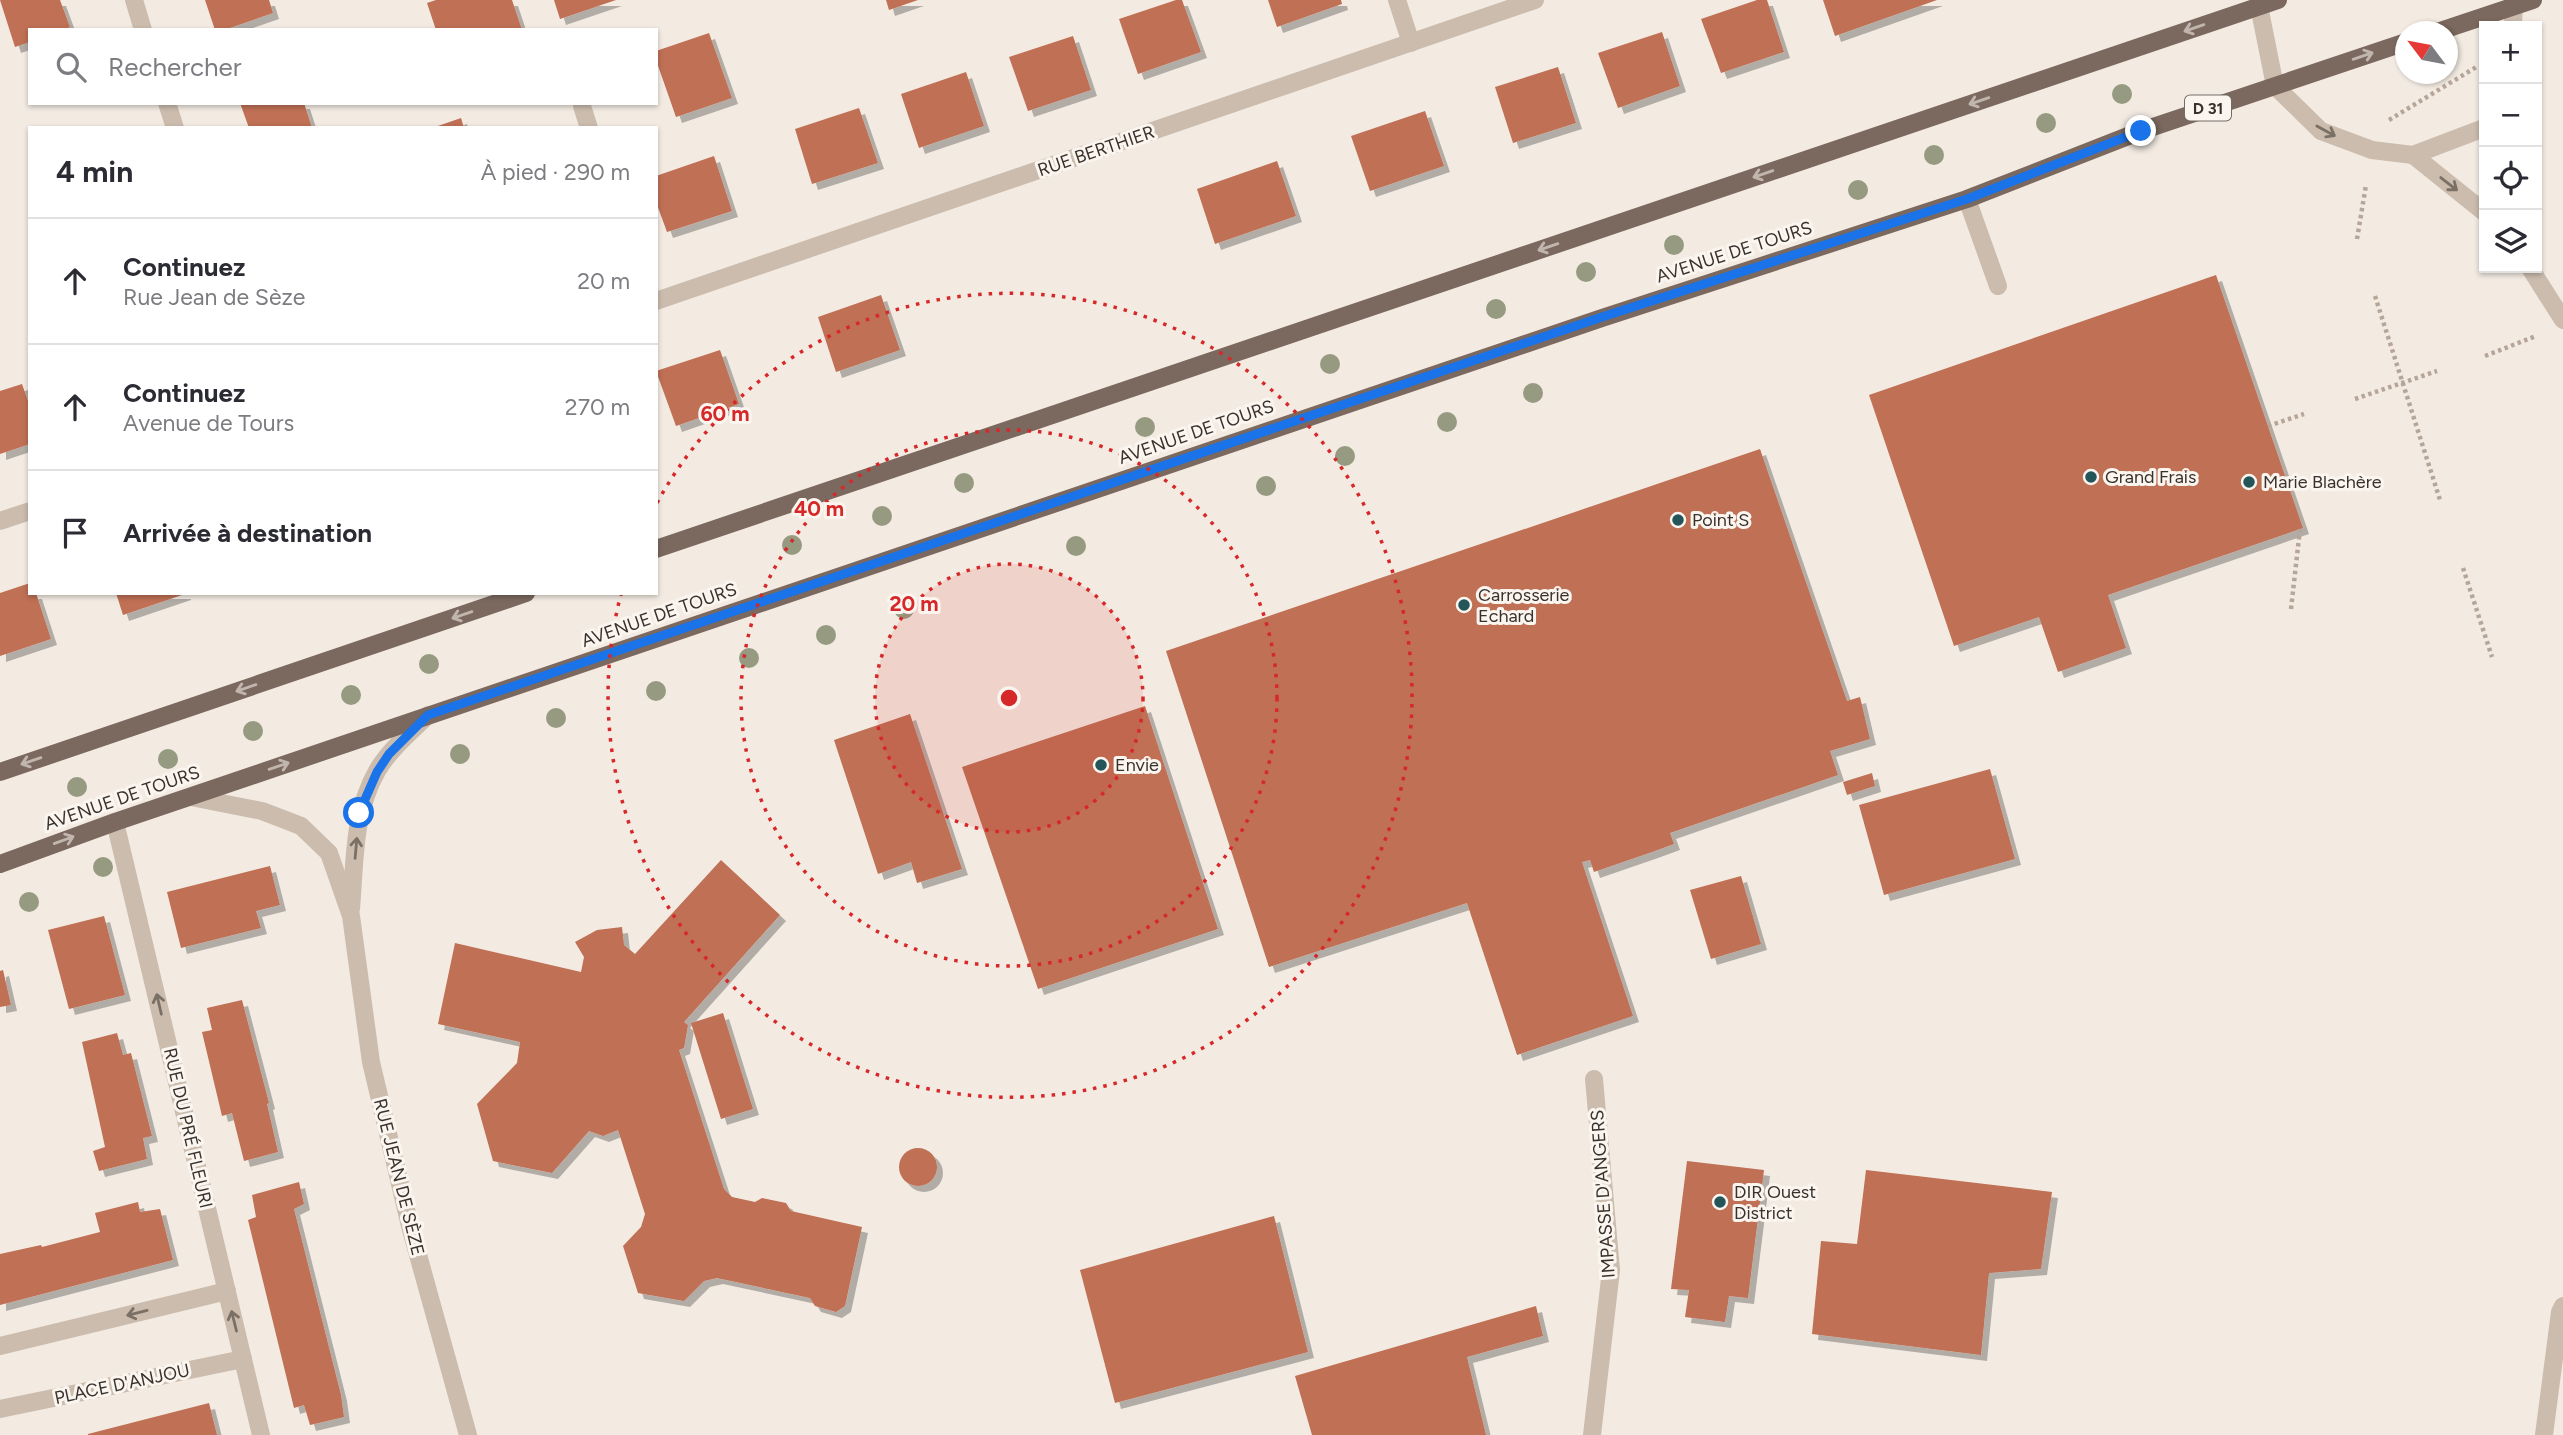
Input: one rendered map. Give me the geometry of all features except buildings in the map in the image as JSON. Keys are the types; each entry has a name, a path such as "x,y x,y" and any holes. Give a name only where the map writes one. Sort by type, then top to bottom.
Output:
{"main road":[{"path":"658,548 2259,3 2278,0"},
{"path":"2458,24 2514,3 2533,0"},
{"name":"AVENUE DE TOURS","path":"0,864 115,821 1602,317 1967,199 2141,131 2395,46"},
{"path":"0,772 520,595"}],"street":[{"path":"134,0 142,28"},
{"path":"1396,0 1411,43"},
{"name":"RUE BERTHIER","path":"658,300 1535,0"},
{"path":"2259,3 2275,86 2321,131 2372,150 2413,155 2479,130"},
{"path":"2513,21 2514,3"},
{"path":"168,105 175,126"},
{"path":"583,106 588,126"},
{"path":"2413,155 2482,210"},
{"path":"1967,199 1998,286"},
{"path":"2533,273 2563,320"},
{"path":"0,522 28,512"},
{"name":"RUE JEAN DE SÈZE","path":"351,916 359,813 377,772 389,754 428,715"},
{"name":"RUE JEAN DE SÈZE","path":"191,797 262,811 301,825 329,853 351,916 371,1062 410,1226 468,1435"},
{"name":"RUE DU PRÉ FLEURI","path":"115,821 261,1435"},
{"name":"IMPASSE D'ANGERS","path":"1592,1435 1611,1270 1594,1079"},
{"path":"0,1346 227,1291"},
{"path":"2544,1435 2563,1306"},
{"name":"PLACE D'ANJOU","path":"0,1409 243,1359"}],"path":[{"path":"2388,121 2478,66"},
{"path":"2357,239 2366,185"},
{"path":"2375,296 2440,500"},
{"path":"2485,356 2512,346"},
{"path":"2355,399 2437,371"},
{"path":"2268,426 2304,414"},
{"path":"2291,609 2300,529"},
{"path":"2463,568 2492,657"}],"place":[{"name":"Grand Frais","path":"2091,477"},
{"name":"Marie Blachère","path":"2249,482"},
{"name":"Point S","path":"1678,520"},
{"name":"Carrosserie Echard","path":"1464,605"},
{"name":"Envie","path":"1101,765"},
{"name":"DIR Ouest District","path":"1720,1202"}],"route":[{"path":"359,813 377,772 389,754 428,715 1602,317 1967,199 2141,131"}]}
